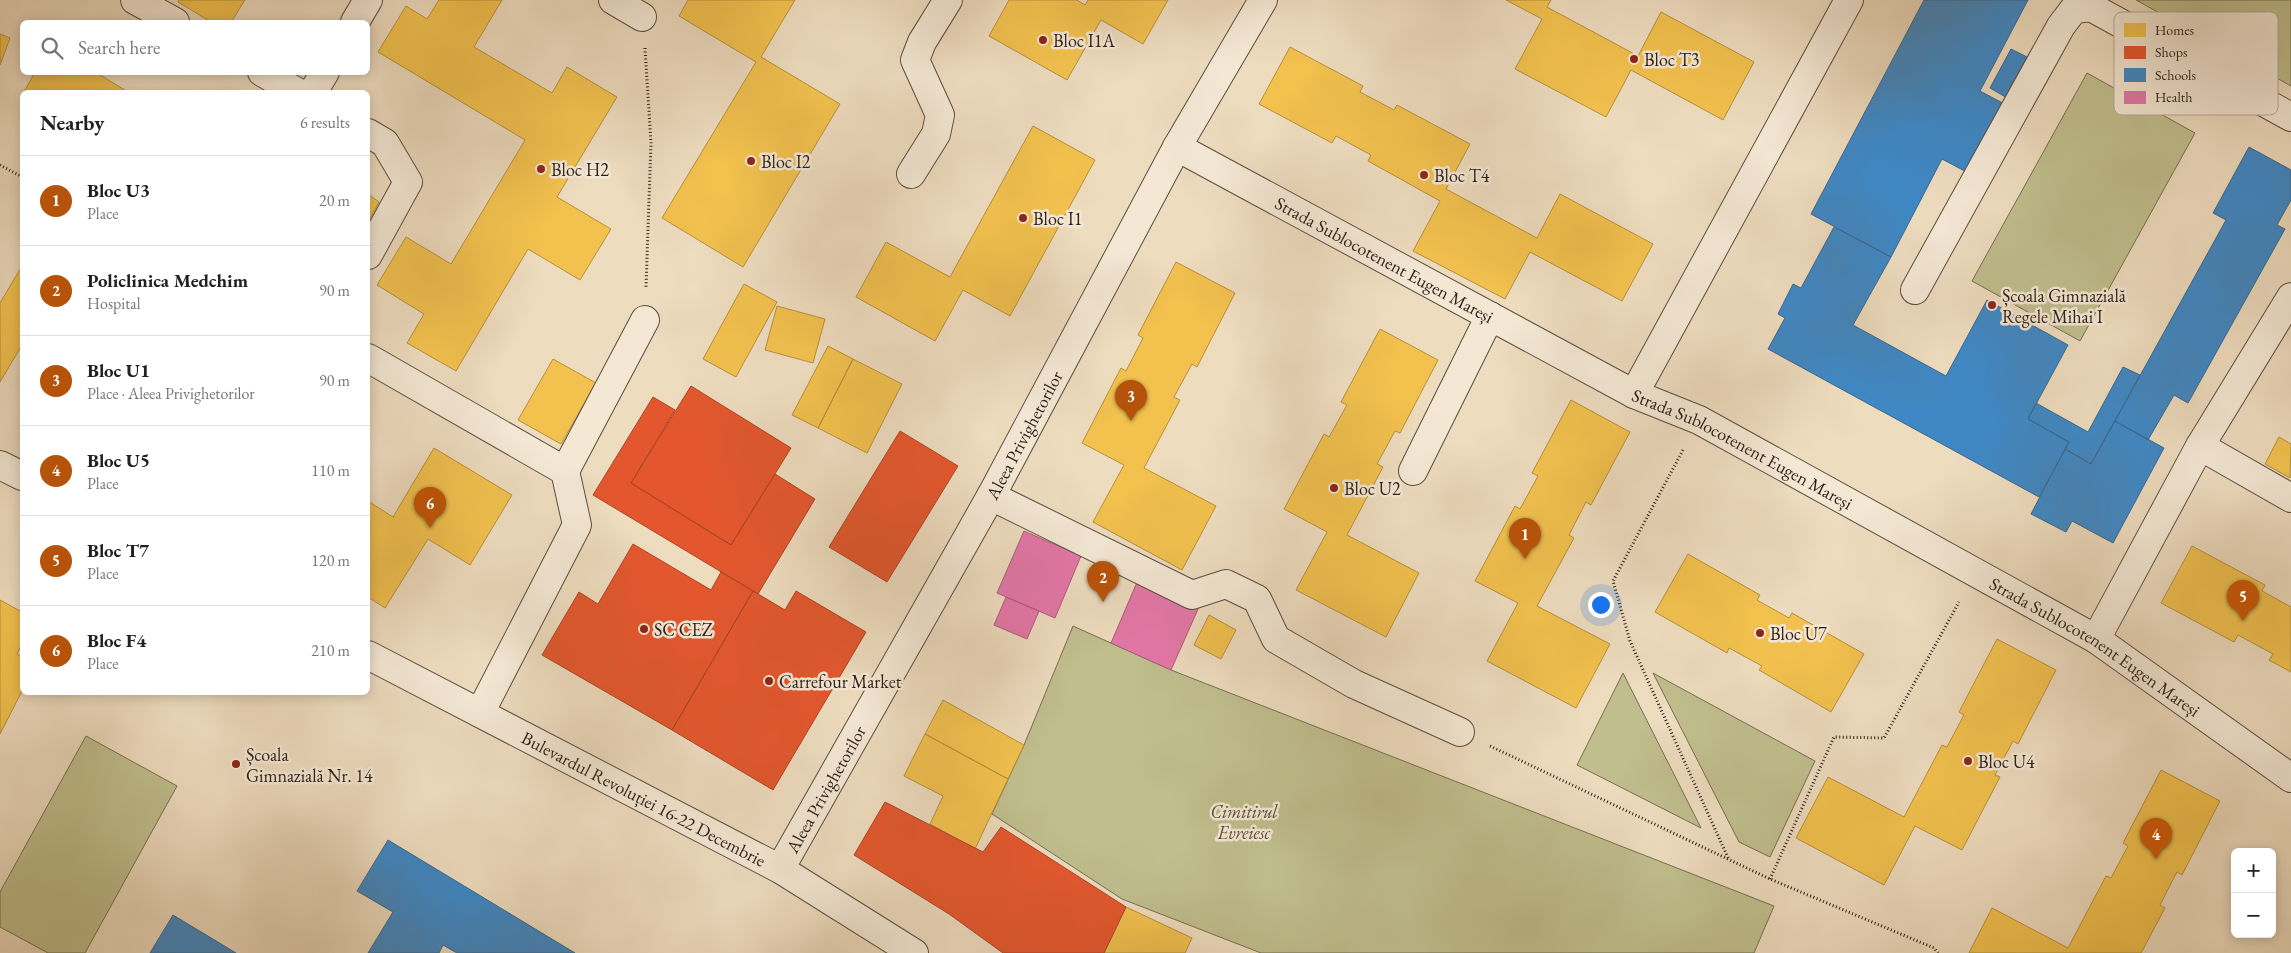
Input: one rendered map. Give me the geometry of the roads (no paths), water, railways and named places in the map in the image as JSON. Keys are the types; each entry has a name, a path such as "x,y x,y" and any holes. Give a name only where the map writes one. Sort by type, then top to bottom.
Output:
{"street":[{"path":"135,0 170,20"},
{"path":"356,20 368,0"},
{"path":"613,0 642,17"},
{"path":"911,174 936,134 940,115 915,60 922,42 948,0"},
{"name":"Aleea Privighetorilor","path":"780,869 991,496 1176,148 1263,0"},
{"path":"1634,394 1849,0"},
{"path":"1915,290 2061,26 2074,9 2091,7 2114,20"},
{"path":"267,75 294,90"},
{"path":"314,90 323,75"},
{"path":"2278,110 2291,117"},
{"path":"370,134 385,143 408,182 370,251"},
{"name":"Strada Sublocotenent Eugen Mareși","path":"1176,148 1634,394 1699,420 2096,639 2291,778"},
{"path":"2096,639 2200,446 2291,298"},
{"path":"1413,471 1490,316"},
{"path":"480,713 577,525 565,471 645,320"},
{"path":"370,359 565,471"},
{"path":"2200,446 2291,498"},
{"path":"0,465 20,475"},
{"path":"991,496 1192,595 1226,584 1257,598 1276,639 1354,684 1460,732"},
{"name":"Bulevardul Revoluției 16-22 Decembrie","path":"370,656 780,869 914,953"}],"place":[{"name":"Bloc I1A","path":"1043,40"},
{"name":"Bloc T3","path":"1634,59"},
{"name":"Bloc I2","path":"751,161"},
{"name":"Bloc H2","path":"541,169"},
{"name":"Bloc T4","path":"1424,175"},
{"name":"Bloc I1","path":"1023,218"},
{"name":"Școala Gimnazială Regele Mihai I","path":"1992,305"},
{"name":"Bloc U1","path":"1131,421"},
{"name":"Bloc U2","path":"1334,488"},
{"name":"Bloc F4","path":"430,528"},
{"name":"Bloc U3","path":"1525,559"},
{"name":"Policlinica Medchim","path":"1103,602"},
{"name":"Bloc T7","path":"2243,621"},
{"name":"SC CEZ","path":"644,629"},
{"name":"Bloc U7","path":"1760,633"},
{"name":"Carrefour Market","path":"769,681"},
{"name":"Bloc U4","path":"1968,761"},
{"name":"Școala Gimnazială Nr. 14","path":"236,764"},
{"name":"Bloc U5","path":"2156,859"}],"park label":[{"name":"Cimitirul Evreiesc","path":"1244,821"}]}
